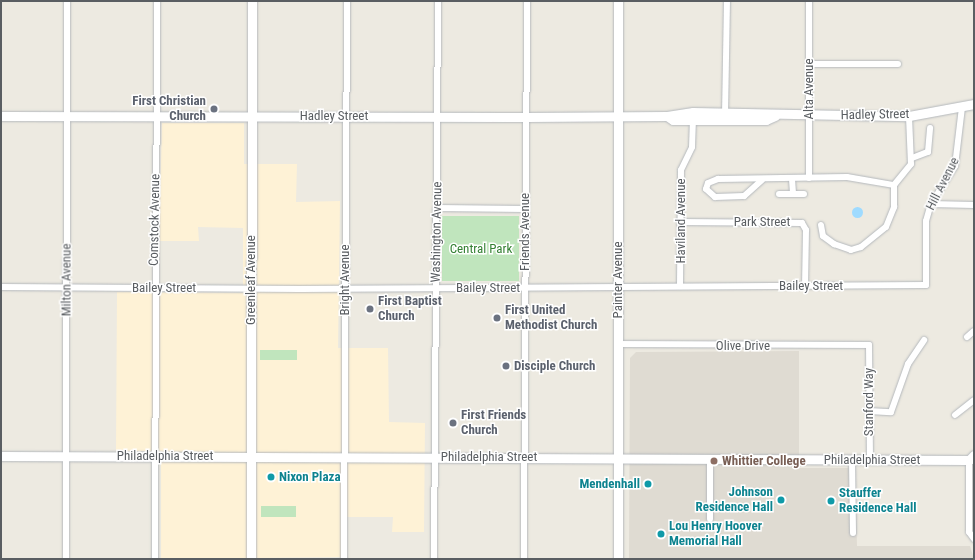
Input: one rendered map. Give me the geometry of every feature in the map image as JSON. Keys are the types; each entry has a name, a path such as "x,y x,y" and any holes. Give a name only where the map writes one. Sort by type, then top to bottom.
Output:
{"street":[{"name":"Milton Avenue","path":"66,559 67,1"},
{"name":"Comstock Avenue","path":"155,559 157,1"},
{"name":"Greenleaf Avenue","path":"250,559 252,1"},
{"name":"Bright Avenue","path":"344,559 344,289 347,1"},
{"name":"Washington Avenue","path":"434,559 439,116 438,1"},
{"name":"Friends Avenue","path":"524,559 523,457 527,1"},
{"name":"Painter Avenue","path":"618,1 618,559"},
{"path":"725,116 727,1"},
{"name":"Alta Avenue","path":"809,1 809,178"},
{"path":"810,64 898,64"},
{"name":"Hadley Street","path":"1,116 667,116 673,120 693,116 725,116 766,120 775,116 909,116 974,104"},
{"name":"Hill Avenue","path":"926,285 926,222 931,204 955,166 962,107"},
{"name":"Haviland Avenue","path":"680,285 681,170 692,147 693,116"},
{"path":"821,225 823,236 834,244 851,250 861,247 886,227 894,207 894,185 908,170 912,158 909,116"},
{"path":"912,158 928,152 930,128"},
{"path":"762,180 744,196 715,197 706,189 708,183 718,179 762,180 851,178 894,185"},
{"path":"792,179 793,194"},
{"path":"779,194 804,194"},
{"path":"931,204 974,205"},
{"path":"438,208 525,209"},
{"name":"Park Street","path":"680,222 802,223 806,230 805,286"},
{"name":"Bailey Street","path":"1,287 344,289 618,288 680,285 926,285"},
{"path":"967,337 974,331"},
{"path":"869,411 891,412 908,364 924,340"},
{"name":"Olive Drive","path":"618,344 869,345"},
{"name":"Stanford Way","path":"869,345 870,460"},
{"path":"955,415 974,400"},
{"name":"Philadelphia Street","path":"1,456 618,457 852,460 971,458"},
{"path":"971,458 969,532 974,539"},
{"path":"710,459 710,519"},
{"path":"852,460 852,533"}],"shaded area":[{"path":"905,1 905,2 815,2"},
{"path":"162,123 244,123 244,164 297,164 296,202 340,201 338,348 388,348 389,422 425,423 424,532 392,532 393,517 342,517 341,557 161,559 161,451 116,451 117,292 243,293 243,228 198,227 199,241 159,241"},
{"name":"Whittier College","path":"799,351 799,468 855,468 857,546 970,546 974,559 629,559 630,358 636,352"}],"green space":[{"name":"Central Park","path":"442,216 519,216 519,281 442,281"},
{"path":"260,350 297,350 297,360 260,360"},
{"path":"261,506 296,506 296,517 261,517"}],"water":[{"path":"857,206 861,208 863,212 861,216 857,218 853,216 851,212 853,208"}],"place":[{"name":"First Christian Church","path":"214,109"},
{"name":"First Baptist Church","path":"370,309"},
{"name":"First United Methodist Church","path":"497,318"},
{"name":"Disciple Church","path":"506,366"},
{"name":"First Friends Church","path":"453,423"},
{"name":"Whittier College","path":"714,461"},
{"name":"Nixon Plaza","path":"271,477"},
{"name":"Mendenhall","path":"648,484"},
{"name":"Johnson Residence Hall","path":"781,500"},
{"name":"Stauffer Residence Hall","path":"831,501"},
{"name":"Lou Henry Hoover Memorial Hall","path":"661,534"}]}
